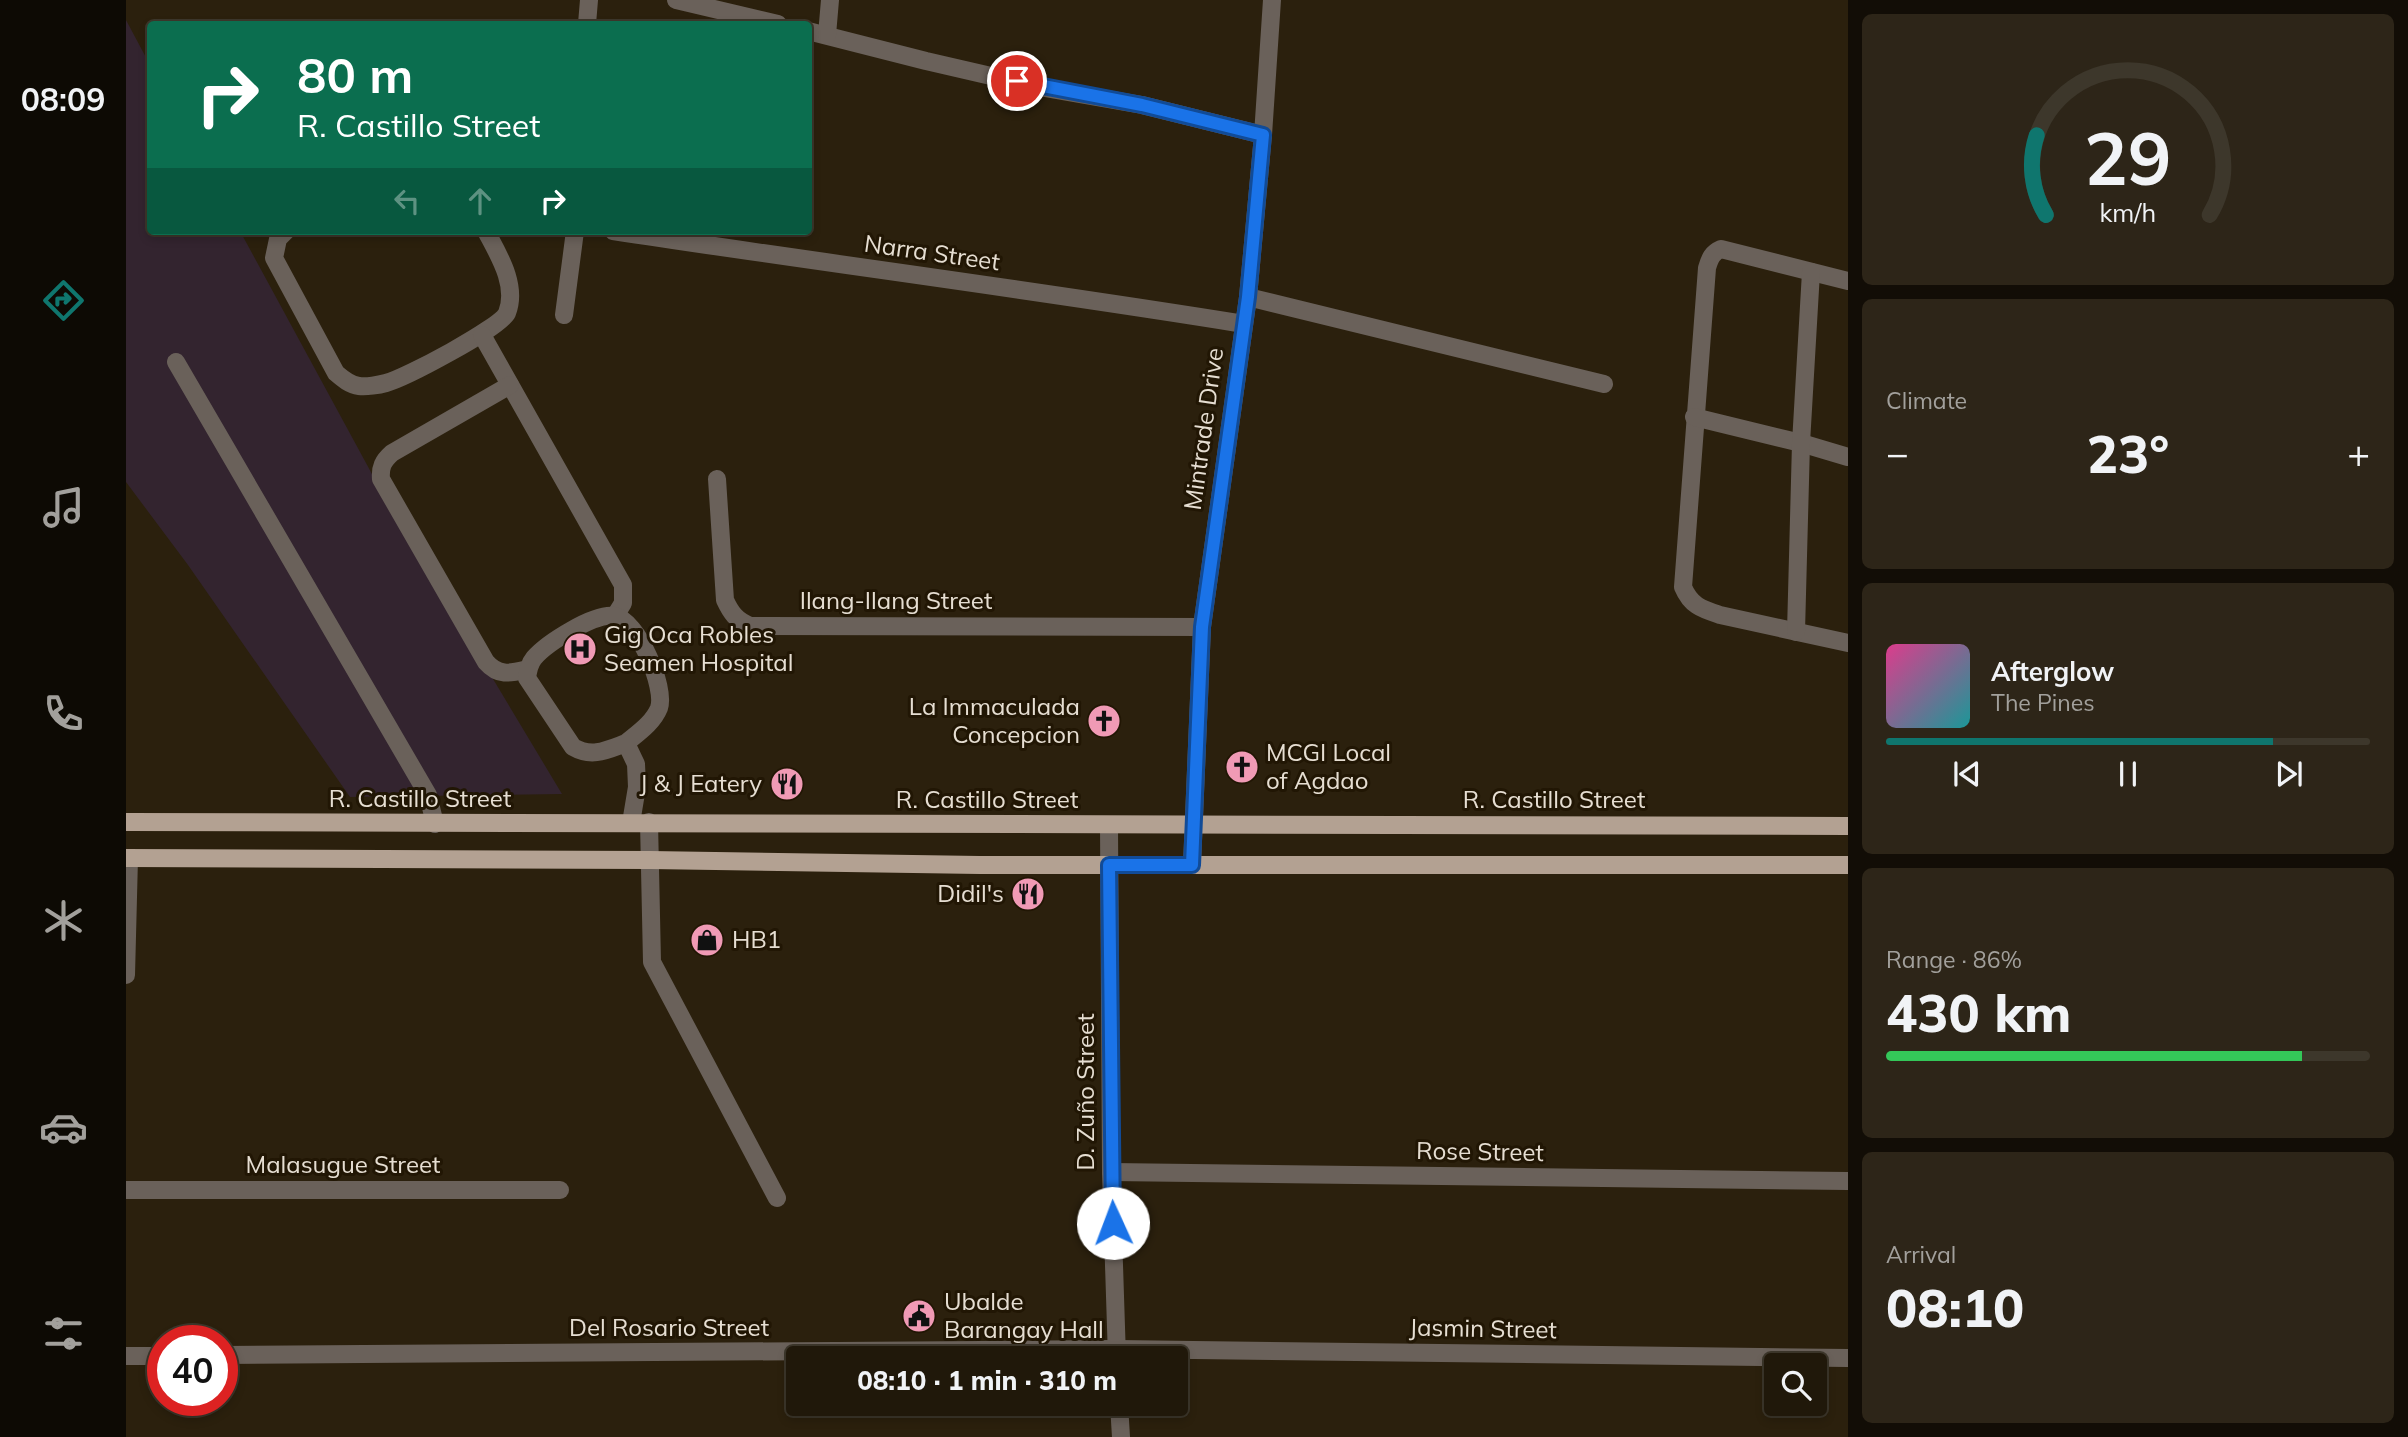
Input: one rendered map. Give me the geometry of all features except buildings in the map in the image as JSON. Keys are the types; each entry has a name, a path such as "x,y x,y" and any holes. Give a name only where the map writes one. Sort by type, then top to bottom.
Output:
{"main road":[{"name":"R. Castillo Street","path":"126,822 1848,826"},
{"path":"127,858 1109,865 1848,864"}],"street":[{"path":"587,21 589,0"},
{"path":"676,0 726,19 747,21"},
{"path":"827,35 830,0"},
{"name":"Mintrade Drive","path":"1192,865 1202,627 1248,297 1272,0"},
{"path":"812,32 1039,87 1142,105 1263,135"},
{"path":"282,235 278,239 274,258 336,373 360,387 386,383 482,335 506,314 509,300 506,269 488,235"},
{"path":"564,314 574,235"},
{"name":"Narra Street","path":"666,235 705,238 1244,324"},
{"path":"1848,281 1721,249 1714,252 1706,268 1682,587 1689,601 1701,609 1848,643"},
{"path":"1796,632 1801,443 1811,272"},
{"path":"1248,297 1604,384"},
{"path":"482,335 623,585 623,603 615,616"},
{"path":"176,362 428,795 435,824"},
{"path":"510,385 392,453 381,469 381,479 486,662 493,670 505,674 528,669"},
{"path":"1694,417 1848,457"},
{"name":"Ilang-Ilang Street","path":"717,479 725,600 731,613 740,622 750,626 1202,627"},
{"path":"615,616 624,621 640,639 662,693 659,708 651,721 626,743 596,753 582,752 573,747 531,686 527,678 528,669 534,658 545,649 587,621 615,616"},
{"path":"626,743 636,764 640,823 650,860 652,962 777,1198"},
{"name":"D. Zuño Street","path":"1108,825 1111,1172 1117,1346"},
{"path":"126,975 127,858"},
{"name":"Rose Street","path":"1111,1172 1848,1181"},
{"name":"Malasugue Street","path":"126,1190 560,1190"},
{"name":"Del Rosario Street","path":"238,1355 786,1354"},
{"name":"Jasmin Street","path":"1188,1354 1848,1358"},
{"path":"126,1356 147,1356"},
{"path":"1120,1416 1121,1437"}],"shaded area":[{"path":"126,20 147,59 147,235 242,235 391,509 562,794 350,797 188,565 126,482"}],"place":[{"name":"Gig Oca Robles Seamen Hospital","path":"580,649"},
{"name":"La Immaculada Concepcion","path":"1104,721"},
{"name":"MCGI Local of Agdao","path":"1242,767"},
{"name":"J & J Eatery","path":"787,784"},
{"name":"Didil's","path":"1028,894"},
{"name":"HB1","path":"707,940"},
{"name":"Ubalde Barangay Hall","path":"919,1316"}],"route":[{"path":"1017,81 1142,105 1263,135 1248,297 1202,627 1192,865 1109,865 1113,1223"}]}
